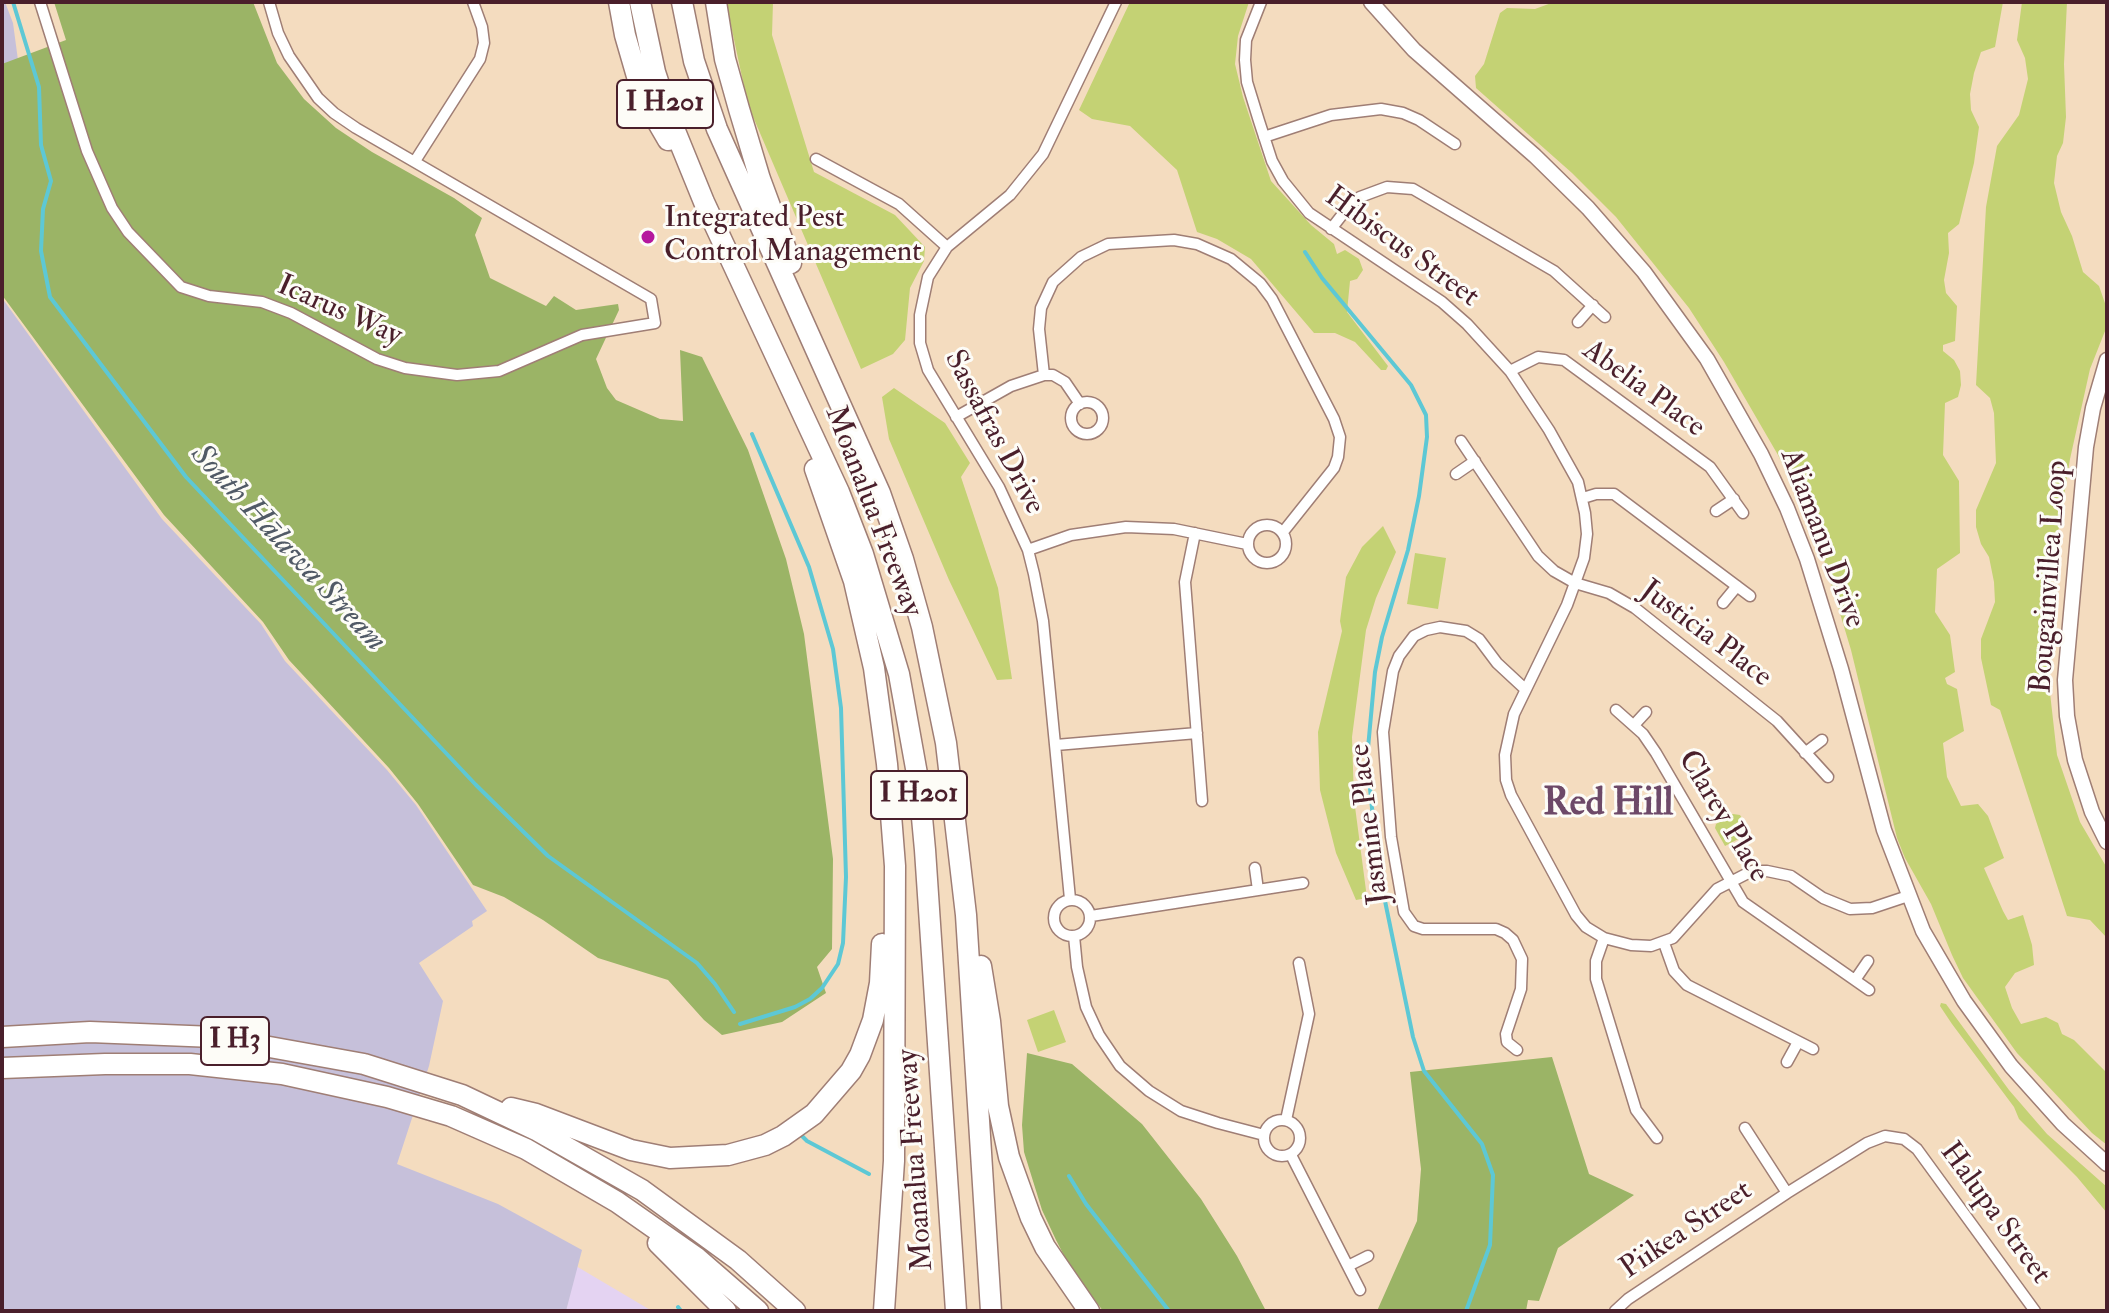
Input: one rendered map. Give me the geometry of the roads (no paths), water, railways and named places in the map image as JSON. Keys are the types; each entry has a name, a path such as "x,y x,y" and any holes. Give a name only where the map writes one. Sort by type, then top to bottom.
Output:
{"highway":[{"path":"619,2 643,97 704,202"},
{"name":"Moanalua Freeway","path":"640,2 655,72 671,121 704,202 844,504 882,614 901,687 919,785 925,850 956,1311"},
{"name":"Moanalua Freeway","path":"682,2 694,61 717,129 853,428 903,559 922,627 946,743 966,915 991,1311"},
{"path":"716,2 725,59 760,179 853,428"},
{"path":"753,307 836,523 854,581 874,668 887,764 895,866 894,1161 884,1311"},
{"path":"462,1095 536,1114 631,1150 670,1158 728,1155 763,1145 800,1126 840,1087 867,1037 880,983 886,827 874,668"},
{"path":"955,809 990,1021 998,1106 1009,1157 1045,1247 1089,1311"},
{"name":"I H3","path":"2,1037 90,1032 214,1037 364,1064 462,1095 538,1131 642,1190 738,1260 795,1311"},
{"name":"I H3","path":"2,1068 105,1064 206,1066 282,1074 387,1097 451,1116 526,1149 617,1202 685,1249 758,1311"},
{"path":"567,1171 662,1246 726,1311"}],"street":[{"name":"Icarus Way","path":"40,2 87,151 112,208 137,243 181,287 209,296 262,302 291,313 377,359 405,368 457,375 499,371 582,335 655,323 651,299 356,128 318,98 289,56 269,2"},
{"path":"415,161 480,59 484,43 473,2"},
{"name":"Sassafras Drive","path":"1116,2 1043,154 1010,195 947,247 928,277 920,315 920,343 928,370 988,467 1028,550 1043,621 1070,899 1056,908 1054,920 1059,930 1074,936 1086,1007 1099,1035 1120,1066 1149,1091 1181,1111 1264,1135 1266,1146 1274,1154 1291,1155 1299,1147 1301,1135 1296,1125 1286,1120 1309,1014 1299,963"},
{"name":"Hibiscus Street","path":"1261,2 1246,40 1247,82 1272,161 1293,197 1309,213 1442,302 1467,324 1510,371 1549,430 1578,482 1587,534 1584,558 1509,729 1505,755 1506,780 1511,795 1576,915 1586,927 1604,938"},
{"name":"Aliamanu Drive","path":"1371,2 1414,50 1535,156 1588,208 1644,272 1707,359 1767,467 1807,559 1841,669 1884,830 1908,896 1942,967 1998,1050 2055,1115 2107,1164"},
{"path":"1264,137 1331,115 1381,109 1419,120 1455,144"},
{"path":"816,159 899,204 947,247"},
{"path":"1331,229 1360,197 1387,187 1413,189 1554,271 1605,317"},
{"path":"1028,550 1071,535 1149,527 1247,544 1255,558 1266,563 1273,562 1285,548 1283,532 1334,468 1340,437 1334,419 1272,299 1260,283 1231,259 1197,244 1174,240 1108,244 1081,257 1053,282 1041,308 1039,329 1044,375"},
{"path":"1578,322 1593,305"},
{"name":"Abelia Place","path":"1510,371 1538,357 1564,360 1710,467 1743,513"},
{"name":"Bougainvillea Loop","path":"2107,360 2086,447 2065,680 2067,716 2075,760 2092,812 2107,842"},
{"path":"956,417 1011,386 1044,375 1053,375 1065,382 1080,404"},
{"name":"Justicia Place","path":"1461,441 1538,556 1554,571 1575,583 1609,593 1635,608 1777,721 1828,777"},
{"path":"1456,474 1475,461"},
{"path":"1583,498 1614,494 1750,596"},
{"path":"1716,511 1734,499"},
{"path":"1247,544 1251,533 1262,526 1274,526 1283,532"},
{"path":"1195,533 1185,582 1202,801"},
{"path":"1723,603 1737,586"},
{"name":"Jasmine Place","path":"1517,1050 1507,1042 1506,1034 1521,989 1522,959 1513,940 1496,929 1423,929 1407,919 1404,912 1391,837 1383,732 1393,671 1399,656 1414,636 1426,630 1440,627 1466,631 1479,639 1506,672 1525,689"},
{"name":"Clarey Place","path":"1616,710 1634,725 1656,753 1743,902 1869,990"},
{"path":"1634,725 1646,712"},
{"path":"1056,745 1197,733"},
{"path":"1805,753 1822,740"},
{"path":"1255,868 1258,890"},
{"path":"1657,1138 1636,1110 1596,979 1596,961 1604,938 1631,945 1664,943 1673,938 1717,889 1752,871 1779,872 1804,883 1839,906 1850,909 1872,908 1908,896"},
{"path":"1091,916 1303,883"},
{"path":"1070,899 1082,901 1091,916"},
{"path":"1074,936 1085,931 1091,916"},
{"path":"1664,943 1674,971 1687,985 1813,1049"},
{"path":"1855,980 1868,961"},
{"path":"1787,1062 1798,1042"},
{"path":"1264,1135 1270,1124 1286,1120"},
{"path":"1745,1128 1787,1193"},
{"name":"Halupa Street","path":"1787,1193 1872,1140 1885,1136 1904,1139 1917,1149 2035,1311"},
{"name":"Sassafras Drive","path":"1291,1155 1360,1290"},
{"name":"Piikea Street","path":"1615,1311 1628,1299 1787,1193"},
{"path":"1348,1266 1368,1256"}],"waterway":[{"name":"South Hālawa Stream","path":"13,2 39,87 41,145 51,181 43,209 41,251 50,297 186,477 476,785 548,856 697,963 734,1012"},
{"path":"1305,252 1322,278 1411,385 1426,415 1427,437 1419,496 1408,550 1375,672 1367,759 1378,867 1413,1037 1424,1071 1482,1144 1493,1175 1490,1245 1466,1311"},
{"path":"740,1024 795,1007 822,988 838,964 843,943 846,877 841,708 833,649 809,567 752,434"},
{"name":"South Hālawa Stream","path":"800,1134 807,1141 869,1174"},
{"name":"South Hālawa Stream","path":"1069,1176 1086,1204 1169,1311"},
{"path":"678,1307 681,1311"}],"place":[{"name":"Integrated Pest Control Management","path":"648,237"}],"district":[{"name":"Red Hill","path":"1608,806"}]}
